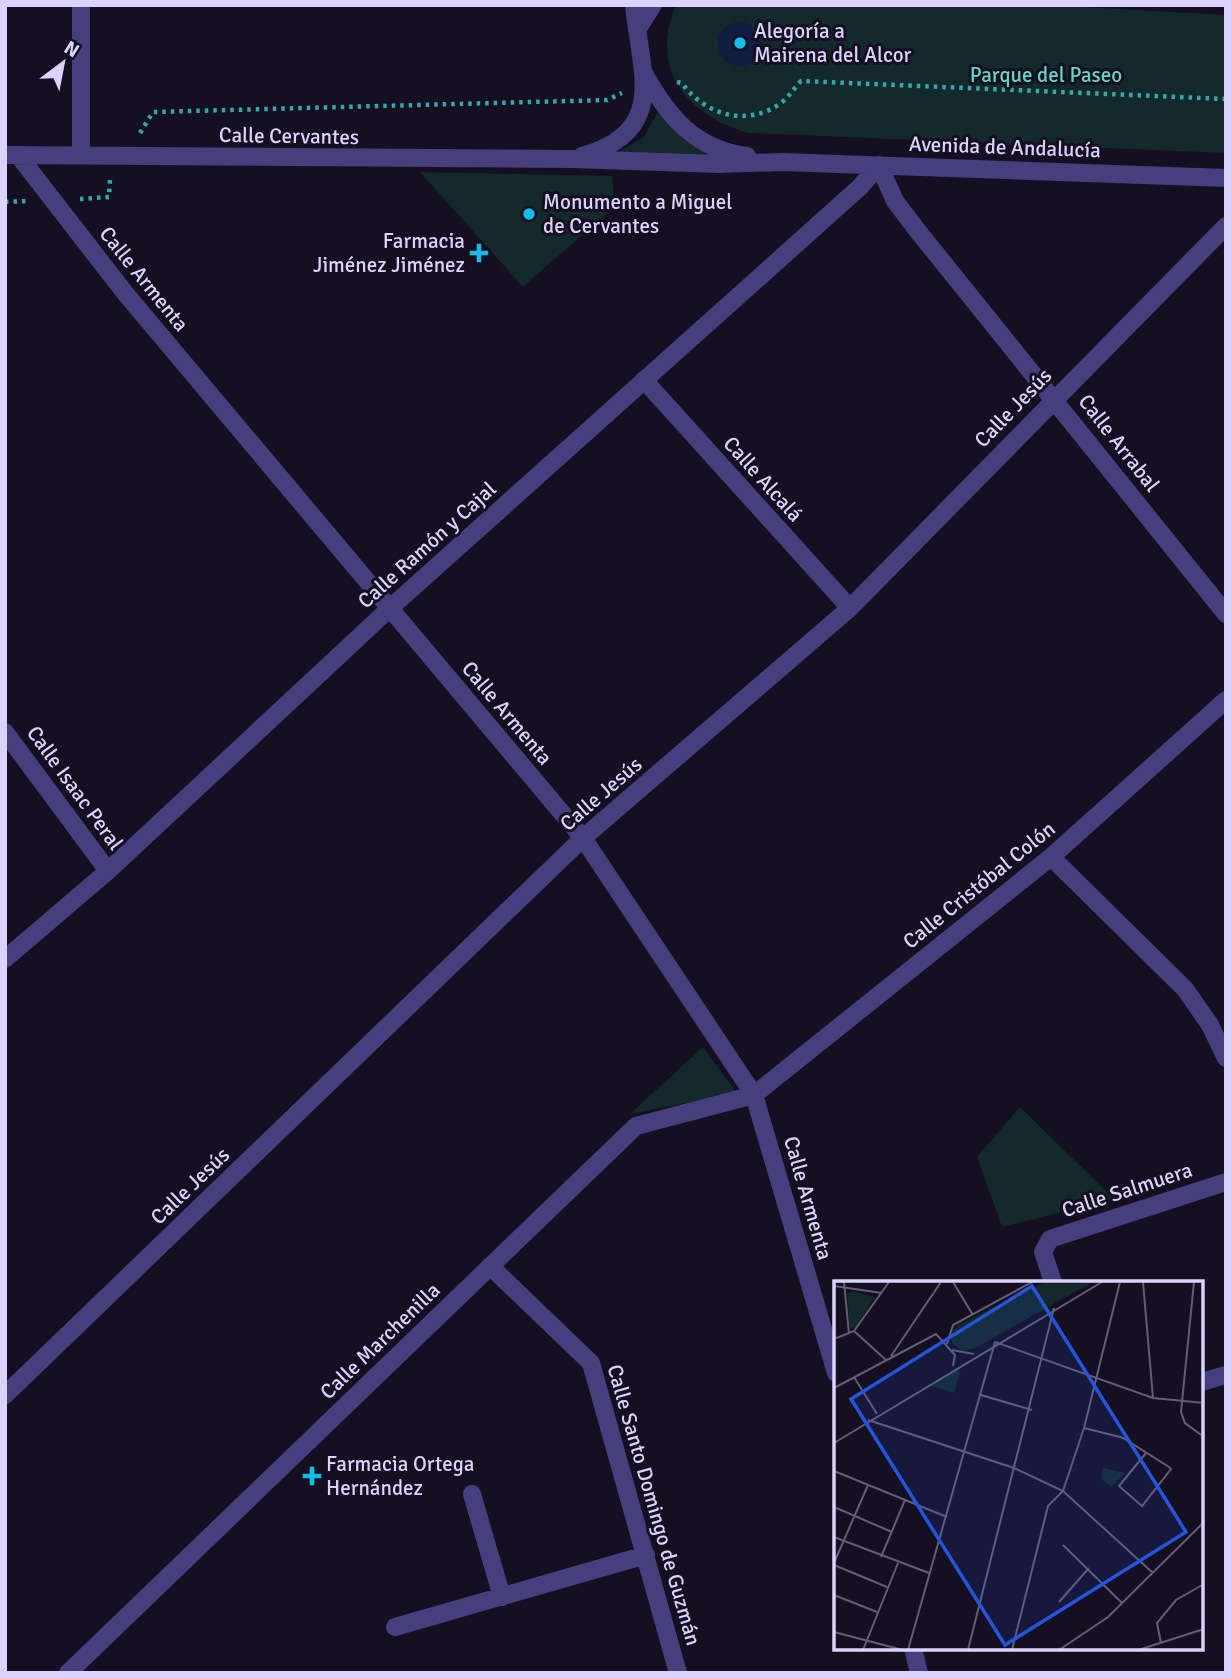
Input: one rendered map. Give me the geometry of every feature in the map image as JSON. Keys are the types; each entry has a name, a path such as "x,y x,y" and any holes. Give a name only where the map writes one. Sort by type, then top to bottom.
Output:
{"street":[{"path":"81,5 81,153"},
{"path":"572,159 602,151 628,136 643,108 645,77 634,5"},
{"path":"637,30 653,5"},
{"name":"Avenida de Andalucía","path":"645,77 670,114 685,131 702,144 722,152 783,162"},
{"name":"Calle Cervantes","path":"12,155 81,153 277,159 572,159"},
{"name":"Calle Armenta","path":"12,155 53,200 108,273 583,838 754,1096 834,1370"},
{"name":"Avenida de Andalucía","path":"572,159 650,164 783,162 1226,177"},
{"name":"Calle Ramón y Cajal","path":"5,959 108,871 389,609 860,187 878,165"},
{"name":"Calle Arrabal","path":"878,165 895,201 917,230 1226,614"},
{"name":"Calle Jesús","path":"5,1395 583,838 850,608 1226,226"},
{"name":"Calle Alcalá","path":"644,380 850,608"},
{"name":"Calle Cristóbal Colón","path":"754,1096 1051,857 1226,701"},
{"name":"Calle Isaac Peral","path":"5,732 108,871"},
{"path":"1051,857 1185,989 1205,1016 1226,1058"},
{"name":"Calle Marchenilla","path":"68,1673 636,1126 754,1096"},
{"name":"Calle Salmuera","path":"1052,1281 1043,1252 1050,1239 1147,1210 1226,1182"},
{"name":"Calle Santo Domingo de Guzmán","path":"490,1266 591,1363 678,1673"},
{"path":"1203,1381 1226,1375"},
{"path":"472,1494 502,1597"},
{"path":"395,1627 646,1555"},
{"path":"913,1650 919,1673"}],"path":[{"path":"139,134 153,112 607,100 645,77 682,83 711,109 735,116 772,109 802,81 1226,99"},
{"path":"5,202 109,197 111,154"}],"green space":[{"name":"Parque del Paseo","path":"676,5 1048,5 1226,15 1226,153 748,133 707,114 691,101 679,86 671,69 667,50 669,28"},
{"path":"658,112 684,140 716,158 610,157 644,137"},
{"path":"420,172 612,176 615,206 523,287"},
{"path":"703,1047 737,1093 630,1114"},
{"path":"1020,1107 1114,1199 1002,1227 977,1157"}],"water":[{"path":"740,22 755,29 762,44 755,59 740,66 725,59 718,44 725,29"}],"place":[{"name":"Alegoría a Mairena del Alcor","path":"740,43"},
{"name":"Monumento a Miguel de Cervantes","path":"529,214"},
{"name":"Farmacia Jiménez Jiménez","path":"479,253"},
{"name":"Farmacia Ortega Hernández","path":"312,1476"}]}
